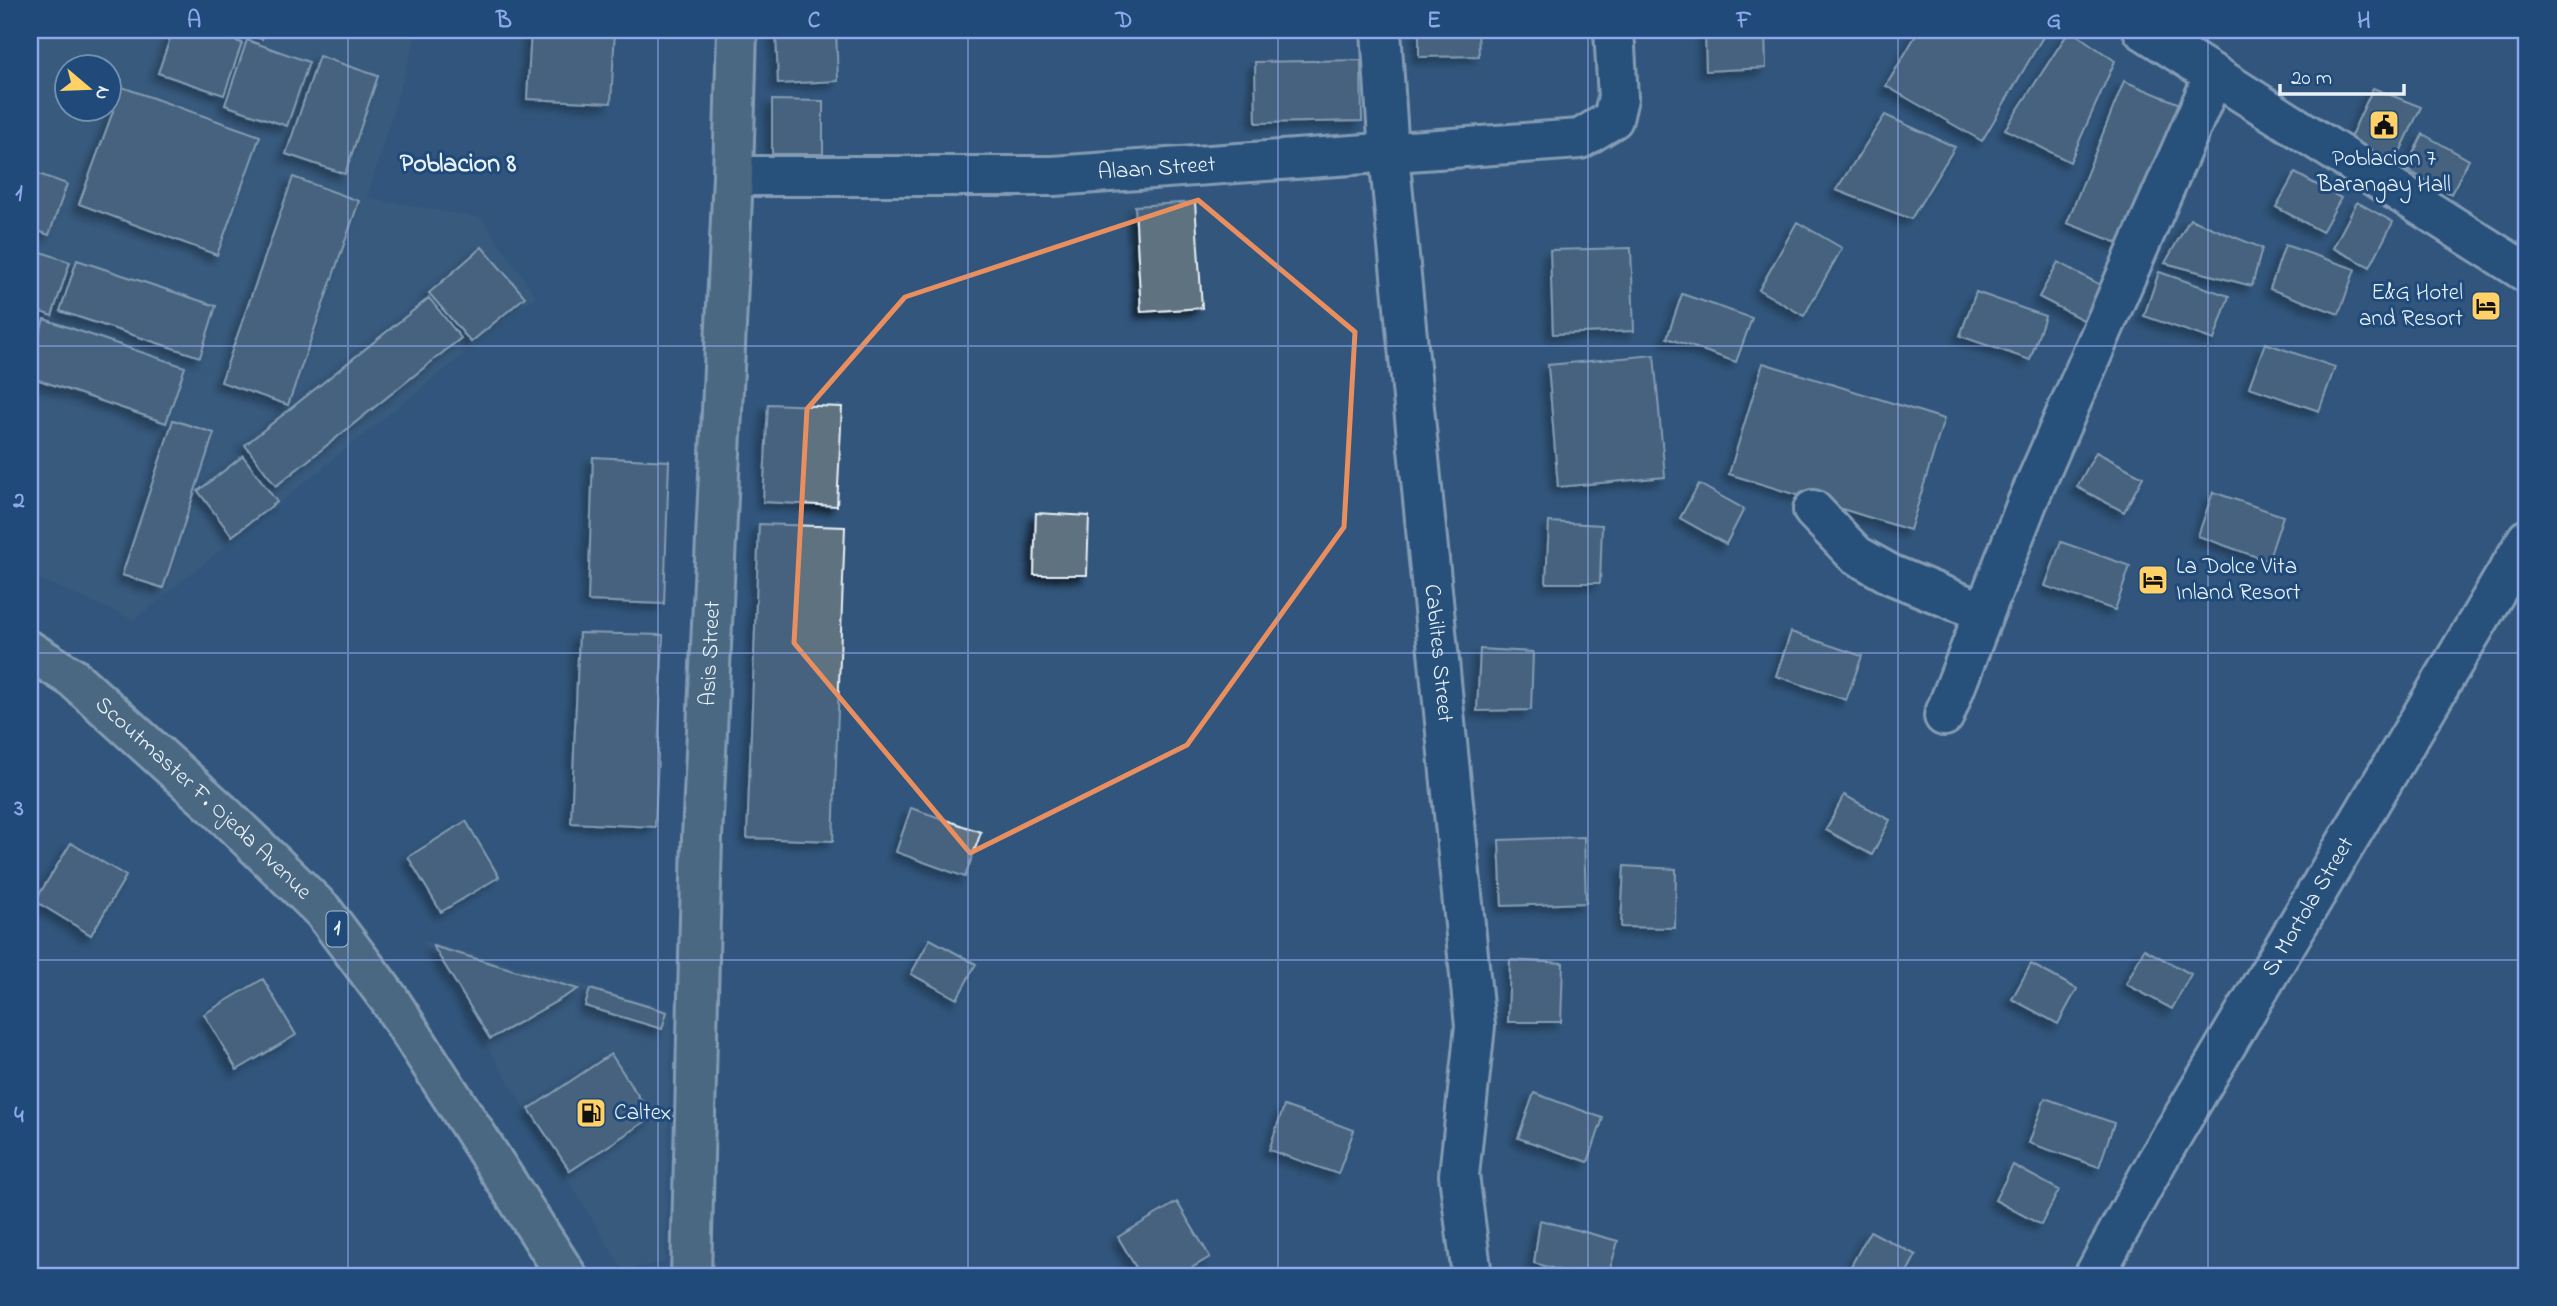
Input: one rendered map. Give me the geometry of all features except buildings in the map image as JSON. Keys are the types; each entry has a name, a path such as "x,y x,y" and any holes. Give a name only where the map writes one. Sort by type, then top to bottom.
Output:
{"main road":[{"name":"Asis Street","path":"691,1276 702,838 733,176 737,30"},
{"name":"Scoutmaster F. Ojeda Avenue","path":"30,651 73,678 221,812 323,911 389,999 566,1276"}],"street":[{"name":"Cabiltes Street","path":"1381,30 1389,154 1475,1026 1459,1175 1472,1276"},
{"name":"Alaan Street","path":"733,176 1053,176 1580,139 1613,119 1618,98 1614,30"},
{"path":"2143,30 2527,273"},
{"path":"1944,716 2027,503 2214,75"},
{"path":"1813,510 1856,555 1892,575 1983,612"},
{"name":"S. Mortola Street","path":"2094,1276 2157,1161 2527,539"}],"highlighted area":[{"path":"1198,200 1355,332 1344,527 1187,745 970,853 794,643 807,409 905,297"}],"shaded area":[{"path":"30,30 418,30 367,198 482,218 536,296 134,620 30,575"},
{"path":"422,940 671,1009 665,1262 623,1270"}],"place":[{"name":"Poblacion 7 Barangay Hall","path":"2384,125"},
{"name":"E&G Hotel and Resort","path":"2486,306"},
{"name":"La Dolce Vita Inland Resort","path":"2153,580"},
{"name":"Caltex","path":"591,1113"}],"district":[{"name":"Poblacion 8","path":"458,165"}]}
